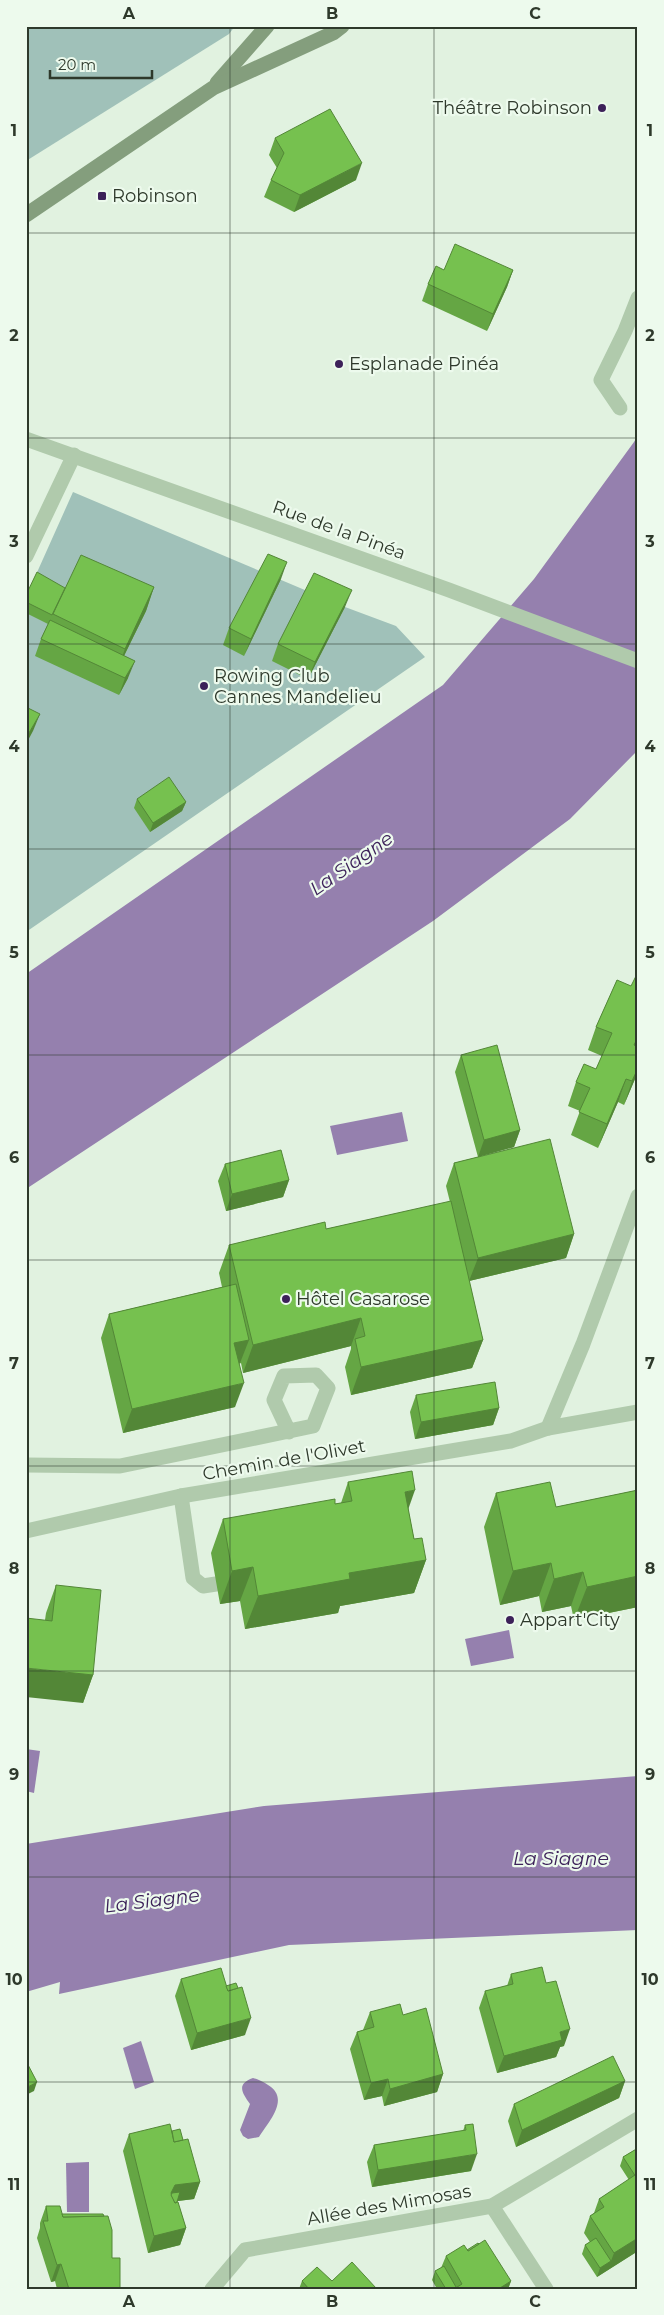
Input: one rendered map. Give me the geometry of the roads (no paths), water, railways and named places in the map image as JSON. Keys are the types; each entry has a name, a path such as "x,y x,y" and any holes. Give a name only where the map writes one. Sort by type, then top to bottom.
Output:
{"main road":[{"path":"213,88 267,26"},
{"path":"26,215 213,88 335,29"}],"street":[{"path":"620,408 601,380 625,331 638,298"},
{"name":"Rue de la Pinéa","path":"26,439 449,590 638,661"},
{"path":"26,556 74,455"},
{"path":"548,1428 583,1344 638,1196"},
{"name":"Chemin de l'Olivet","path":"26,1531 181,1496 511,1441 548,1428 638,1412"},
{"path":"26,1465 120,1466 288,1432"},
{"path":"181,1496 193,1578 203,1586 216,1584"},
{"path":"492,2206 638,2119"},
{"name":"Allée des Mimosas","path":"212,2289 245,2250 492,2206 546,2289"}],"water":[{"path":"638,435 638,750 570,819 433,921 26,1189 26,974 443,685 534,579"},
{"path":"402,1112 408,1141 337,1155 330,1126"},
{"path":"509,1630 514,1658 471,1666 465,1639"},
{"path":"26,1749 40,1751 34,1793 26,1791"},
{"name":"La Siagne","path":"638,1776 638,1930 289,1945 59,1994 60,1982 26,1992 26,1844 264,1806"},
{"path":"141,2041 154,2082 135,2089 123,2048"},
{"path":"253,2078 271,2087 278,2099 275,2112 259,2137 248,2139 243,2136 240,2130 250,2104 243,2093 242,2086"},
{"path":"89,2162 89,2212 67,2212 66,2163"}],"place":[{"name":"Théâtre Robinson","path":"602,108"},
{"name":"Robinson","path":"102,196"},
{"name":"Esplanade Pinéa","path":"339,364"},
{"name":"Rowing Club Cannes Mandelieu","path":"204,686"},
{"name":"Hôtel Casarose","path":"286,1299"},
{"name":"Appart'City","path":"510,1620"}]}
